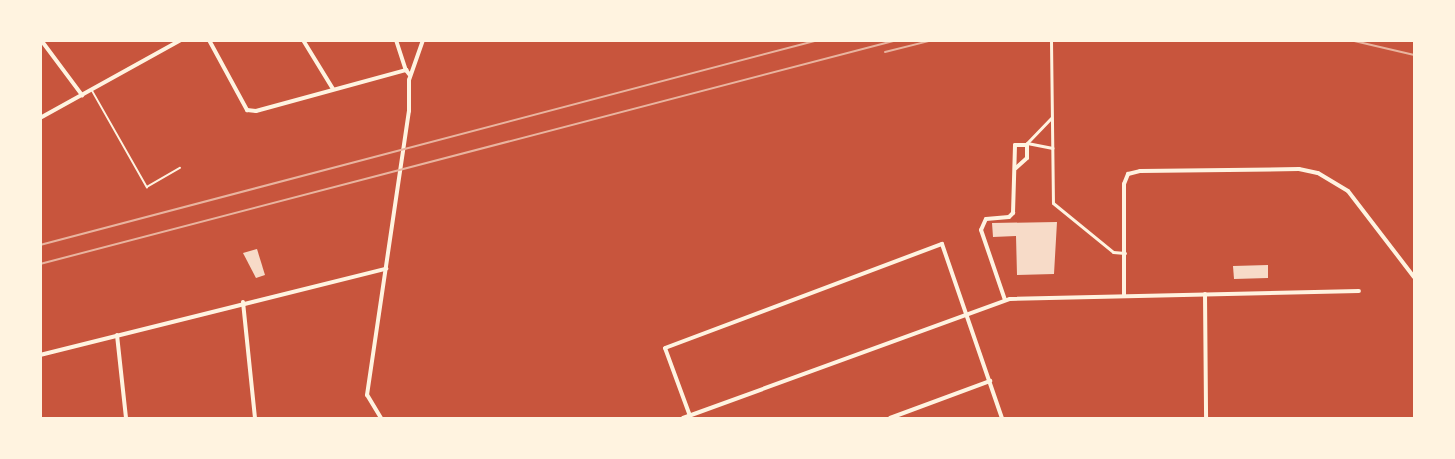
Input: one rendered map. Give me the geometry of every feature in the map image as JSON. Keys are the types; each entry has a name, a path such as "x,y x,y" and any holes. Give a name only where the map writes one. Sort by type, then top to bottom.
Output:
{"street":[{"path":"41,40 82,95"},
{"path":"40,118 181,40"},
{"path":"209,40 247,110 408,72"},
{"path":"303,40 333,89"},
{"path":"381,418 367,394 409,111 408,72 396,40"},
{"path":"408,72 423,40"},
{"path":"1051,40 1053,203 1113,252 1125,253"},
{"path":"1052,117 1027,143 1053,148"},
{"path":"1005,300 981,230 986,219 1009,218 1013,213 1015,145 1027,145 1027,158 1016,168"},
{"path":"1124,296 1124,184 1128,174 1299,169 1318,173 1348,190 1414,277"},
{"path":"690,416 665,348 942,244 1002,418"},
{"path":"40,355 243,302 386,269"},
{"path":"683,418 1005,300 1359,291"},
{"path":"1205,294 1206,418"},
{"path":"243,302 255,418"},
{"path":"117,335 126,418"},
{"path":"890,418 990,381"}],"lane":[{"path":"92,90 147,186 180,168"}],"building":[{"path":"1057,222 1054,274 1017,275 1016,236 993,237 992,223"},
{"path":"257,249 265,275 256,278 243,253"},
{"path":"1268,265 1268,278 1234,279 1233,266"}],"railway":[{"path":"40,245 818,40"},
{"path":"40,264 897,40"},
{"path":"885,52 933,40"},
{"path":"1350,40 1414,55"}]}
